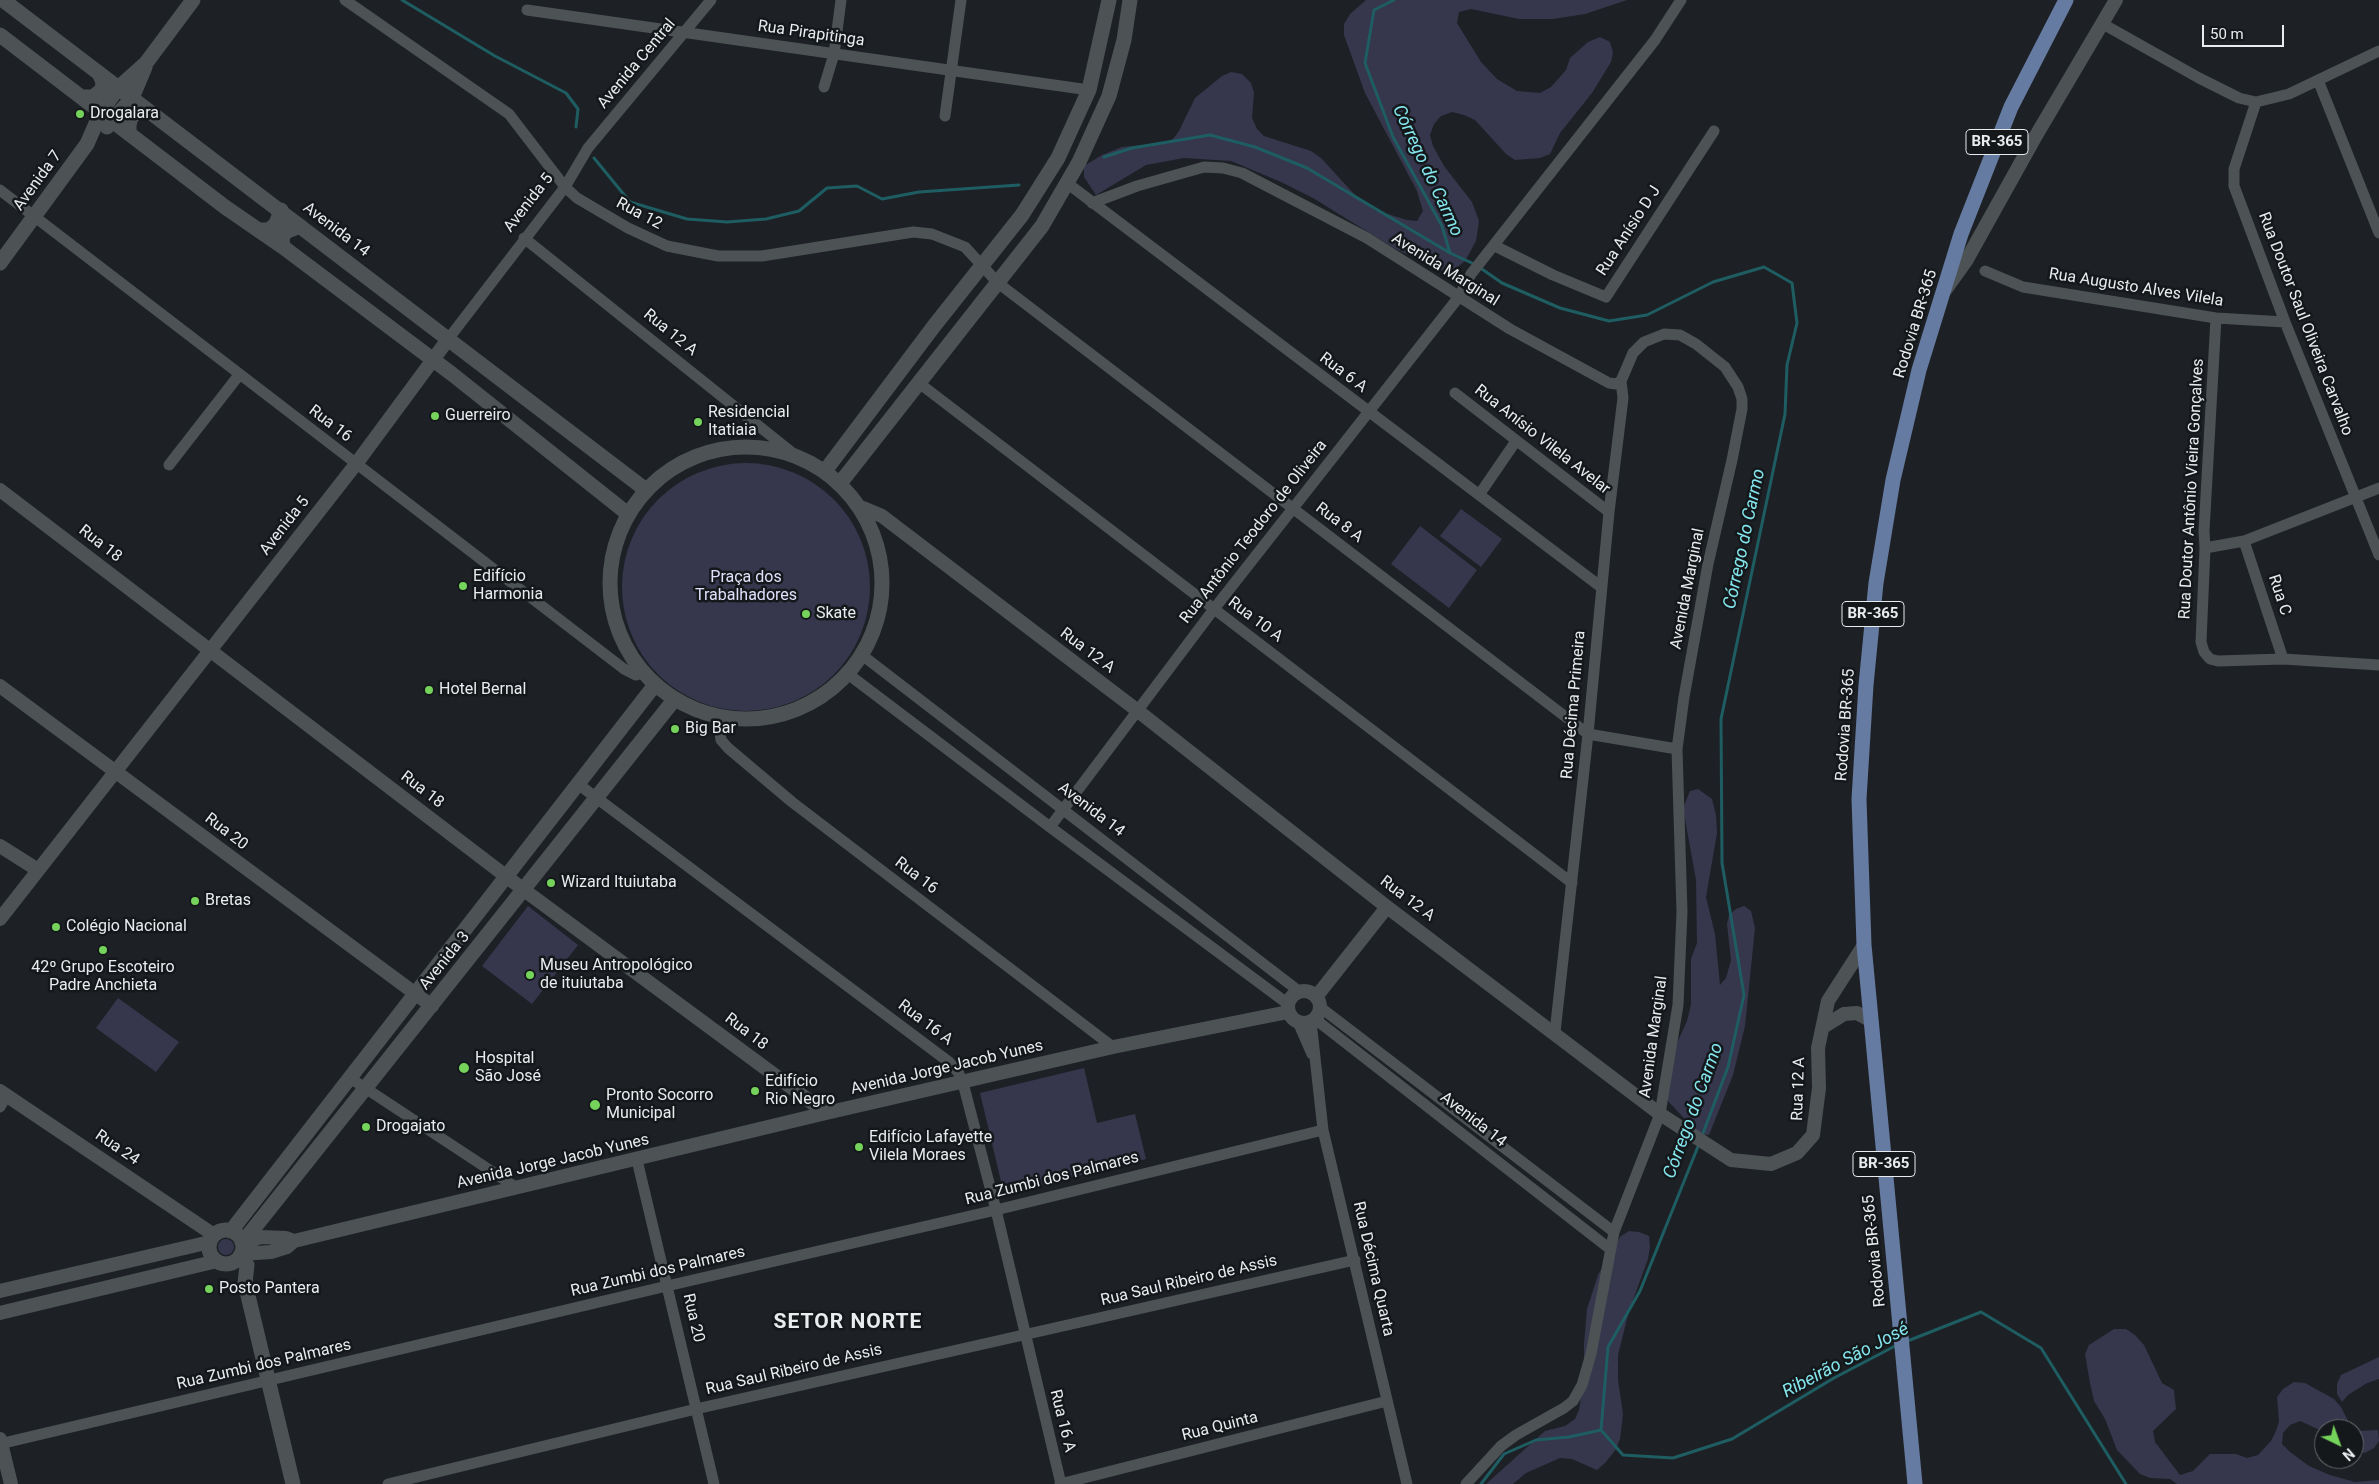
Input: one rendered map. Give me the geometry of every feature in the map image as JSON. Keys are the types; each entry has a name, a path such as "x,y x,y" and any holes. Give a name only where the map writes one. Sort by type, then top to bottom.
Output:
{"main road":[{"name":"Avenida 14","path":"3,0 646,490"},
{"name":"Avenida 7","path":"0,264 107,117 118,88 146,63 193,0"},
{"path":"825,471 934,326 1022,215 1058,158 1089,90 1109,0"},
{"path":"841,482 1042,226 1080,162 1109,96 1124,40 1130,0"},
{"name":"Rodovia BR-365","path":"1915,1484 1864,945 1859,800 1866,685 1876,583 1894,480 1919,370 1961,234 2011,107 2066,0"},
{"path":"0,35 225,207 261,230 433,360 628,514"},
{"name":"Avenida 7","path":"107,117 132,98 146,63"},
{"path":"82,97 93,97 102,90 103,82 99,73"},
{"path":"129,134 131,117 139,111 147,110"},
{"path":"261,230 269,230 276,224 281,210"},
{"path":"283,247 282,239 285,232 300,226"},
{"path":"755,446 795,455 825,471 841,482 863,508 877,542 882,579 878,618 862,655 848,674 810,703 766,718 718,717 674,700 654,686 630,657 614,623 609,586 613,548 628,514 646,490 678,466 715,450 755,446"},
{"name":"Avenida 3","path":"232,1231 654,686"},
{"name":"Avenida 3","path":"235,1253 674,700"},
{"path":"235,1253 239,1236 232,1231 222,1230 212,1238 209,1251 235,1253 248,1265 245,1283 293,1484"}],"street":[{"name":"Rua 12","path":"345,0 509,114 565,187 578,198 628,228 667,246 718,256 762,256 912,232 932,234 965,247 998,283"},
{"name":"Avenida Central","path":"588,148 711,0"},
{"path":"824,87 834,54 841,0"},
{"path":"945,116 961,0"},
{"name":"Rua Antônio Teodoro de Oliveira","path":"1050,827 1214,609 1458,298 1471,274 1486,258 1655,40 1681,0"},
{"path":"1944,291 1966,262 2034,139 2116,0"},
{"name":"Rua Pirapitinga","path":"527,10 1089,90"},
{"path":"2103,24 2199,78 2239,98 2256,102 2281,96 2379,51"},
{"path":"2318,80 2379,233"},
{"name":"Rua Doutor Saul Oliveira Carvalho","path":"2256,102 2234,169 2234,186 2379,555"},
{"name":"Rua Anísio D J","path":"1495,246 1553,275 1606,297 1714,131"},
{"name":"Avenida 5","path":"0,920 356,464 524,238 565,187 588,148"},
{"name":"Avenida Marginal","path":"1092,203 1137,186 1204,167 1223,168 1242,173 1366,238 1458,298 1609,383 1616,384 1622,380 1633,353 1644,342 1664,334 1680,335 1696,344 1724,367 1738,386 1742,399 1734,452 1704,583 1677,749 1682,912 1678,1005 1660,1114 1614,1232 1591,1354 1582,1385 1573,1401 1501,1446 1466,1484"},
{"name":"Rua 6 A","path":"1067,184 1601,587"},
{"name":"Rua 16","path":"0,190 624,670 636,675 644,673"},
{"name":"Rua 12 A","path":"524,238 795,455"},
{"name":"Rua Augusto Alves Vilela","path":"1985,271 2023,288 2216,318 2286,322"},
{"name":"Rua 8 A","path":"998,283 1588,734 1677,749"},
{"name":"Rua Doutor Antônio Vieira Gonçalves","path":"2216,318 2204,531 2201,642 2204,652 2210,659 2218,662 2283,659"},
{"path":"169,465 239,375"},
{"name":"Rua Décima Primeira","path":"1555,1032 1588,734 1609,512 1623,398 1622,380"},
{"name":"Rua 10 A","path":"919,383 1572,883"},
{"name":"Rua Anísio Vilela Avelar","path":"1455,393 1609,512"},
{"path":"1479,495 1516,441"},
{"path":"2205,548 2244,541 2379,488"},
{"name":"Rua 18","path":"0,490 524,890 826,1113"},
{"name":"Rua 12 A","path":"863,508 882,516 1660,1114 1731,1160 1771,1164 1797,1153 1813,1135 1819,1088 1818,1048 1828,1001 1864,945"},
{"name":"Rua C","path":"2244,541 2283,659"},
{"name":"Avenida 14","path":"862,655 1300,992 1307,992 1312,1013 1610,1249"},
{"path":"2283,659 2379,665"},
{"name":"Avenida 14","path":"848,674 1288,1008 1312,1013 1614,1232"},
{"name":"Rua 20","path":"0,686 432,1006"},
{"name":"Rua 16","path":"718,717 721,740 792,802 1113,1047"},
{"name":"Rua 16 A","path":"578,784 949,1062 958,1072 963,1083 996,1210 1024,1335 1061,1484"},
{"path":"0,846 38,870"},
{"path":"1312,1013 1387,906"},
{"path":"1288,1008 1292,996 1300,992"},
{"name":"Avenida Jorge Jacob Yunes","path":"0,1313 235,1253 272,1252 287,1247 294,1241 826,1113 1288,1008"},
{"name":"Rua Décima Quarta","path":"1312,1013 1323,1130 1408,1484"},
{"path":"1823,1027 1844,1014 1857,1013 1870,1020"},
{"path":"350,1078 517,1188"},
{"name":"Rua 24","path":"2,1098 212,1238"},
{"name":"Rua Zumbi dos Palmares","path":"0,1442 996,1210 1323,1130"},
{"name":"Rua 20","path":"637,1160 714,1484"},
{"path":"0,1291 212,1238"},
{"name":"Rua Saul Ribeiro de Assis","path":"388,1484 696,1409 1355,1260"},
{"name":"Rua Quinta","path":"1061,1484 1387,1401"},
{"path":"0,1442 11,1484"}],"green space":[{"path":"1366,0 1627,0 1585,14 1553,19 1519,19 1471,9 1459,12 1457,23 1481,62 1497,79 1517,91 1540,93 1551,87 1566,70 1570,58 1588,42 1600,37 1610,42 1613,52 1611,62 1592,93 1560,133 1550,154 1540,158 1515,160 1506,154 1475,120 1464,115 1452,112 1441,116 1434,124 1430,135 1433,146 1444,166 1472,202 1479,221 1476,241 1465,261 1456,268 1445,272 1435,268 1394,248 1313,198 1231,161 1184,158 1146,165 1096,195 1084,177 1084,166 1102,155 1122,147 1164,143 1173,139 1179,131 1195,98 1222,76 1231,72 1242,74 1251,83 1254,93 1252,118 1257,129 1264,136 1311,151 1321,158 1355,195 1375,210 1407,220 1417,221 1423,211 1417,191 1365,93 1344,35 1344,24 1350,14"},
{"name":"Praça dos Trabalhadores","path":"734,463 758,463 782,468 805,477 834,499 856,528 861,539 868,563 870,587 868,611 861,635 856,646 834,675 805,697 794,702 758,711 734,711 710,706 687,697 667,683 650,666 636,646 627,623 622,599 622,575 627,551 636,528 650,508 667,491 687,477 710,468"},
{"path":"1461,509 1502,539 1481,567 1440,536"},
{"path":"1420,526 1477,570 1449,608 1391,564"},
{"path":"1698,789 1712,799 1716,815 1717,833 1706,897 1715,934 1720,985 1726,978 1731,960 1727,924 1729,915 1736,909 1744,906 1751,911 1755,928 1745,1026 1733,1075 1709,1135 1700,1134 1694,1129 1667,1100 1670,1058 1687,1021 1691,1004 1691,959 1697,943 1696,880 1683,808 1690,791"},
{"path":"528,906 578,945 532,1004 482,966"},
{"path":"118,998 179,1042 156,1072 96,1028"},
{"path":"1084,1068 1097,1123 1135,1114 1146,1159 1004,1194 980,1093"},
{"path":"1629,1231 1649,1236 1650,1247 1648,1259 1629,1311 1618,1355 1618,1380 1623,1414 1620,1439 1616,1449 1597,1470 1572,1459 1560,1458 1526,1473 1513,1484 1486,1484 1545,1431 1565,1426 1575,1419 1579,1410 1584,1378 1587,1309 1598,1275 1621,1236"},
{"path":"226,1239 232,1241 234,1247 232,1253 226,1255 220,1253 218,1247 220,1241"},
{"path":"2114,1329 2126,1329 2144,1345 2162,1383 2174,1390 2176,1409 2153,1431 2155,1442 2180,1475 2193,1471 2210,1454 2236,1454 2247,1458 2258,1455 2271,1441 2276,1431 2279,1421 2277,1397 2283,1389 2294,1382 2305,1383 2334,1399 2341,1407 2347,1419 2314,1419 2314,1427 2300,1421 2290,1425 2283,1433 2282,1444 2314,1469 2355,1482 2379,1480 2379,1484 2177,1484 2170,1479 2150,1478 2140,1474 2117,1450 2105,1419 2094,1401 2085,1354 2089,1345"},
{"path":"2379,1357 2379,1379 2367,1383 2348,1395 2342,1402 2337,1394 2337,1384 2341,1375"},
{"path":"2378,1430 2379,1441 2374,1448 2365,1453 2364,1431"}],"waterway":[{"path":"402,0 495,56 566,93 578,109 576,127"},
{"name":"Córrego do Carmo","path":"1394,0 1374,10 1365,63 1393,137 1442,226 1450,253"},
{"path":"1104,157 1132,148 1210,135 1255,147 1307,168 1450,253 1474,264"},
{"path":"594,158 630,202 687,219 727,222 766,219 799,211 827,188 857,186 882,199 919,192 1019,185"},
{"name":"Córrego do Carmo","path":"1479,267 1502,283 1560,308 1609,321 1647,315 1713,282 1764,267 1792,283 1797,323 1787,365 1785,414 1721,719 1722,863 1744,995 1728,1067 1702,1136"},
{"name":"Córrego do Carmo","path":"1601,1430 1608,1347 1640,1291 1699,1144"},
{"name":"Ribeirão São José","path":"1905,1342 1981,1312 2041,1348 2126,1484"},
{"name":"Ribeirão São José","path":"1601,1430 1623,1455 1673,1458 1732,1439 1834,1378 1897,1345"},
{"path":"1481,1484 1504,1454 1536,1440 1569,1437 1601,1430"}],"place":[{"name":"Drogalara","path":"80,114"},
{"name":"Guerreiro","path":"435,416"},
{"name":"Residencial Itatiaia","path":"698,422"},
{"name":"Edifício Harmonia","path":"463,586"},
{"name":"Skate","path":"806,614"},
{"name":"Hotel Bernal","path":"429,690"},
{"name":"Big Bar","path":"675,729"},
{"name":"Wizard Ituiutaba","path":"551,883"},
{"name":"Bretas","path":"195,901"},
{"name":"Colégio Nacional","path":"56,927"},
{"name":"42º Grupo Escoteiro Padre Anchieta","path":"103,950"},
{"name":"Museu Antropológico de ituiutaba","path":"530,975"},
{"name":"Hospital São José","path":"464,1068"},
{"name":"Edifício Rio Negro","path":"755,1091"},
{"name":"Pronto Socorro Municipal","path":"595,1105"},
{"name":"Drogajato","path":"366,1127"},
{"name":"Edifício Lafayette Vilela Moraes","path":"859,1147"},
{"name":"Posto Pantera","path":"209,1289"}],"district":[{"name":"SETOR NORTE","path":"848,1323"}]}
